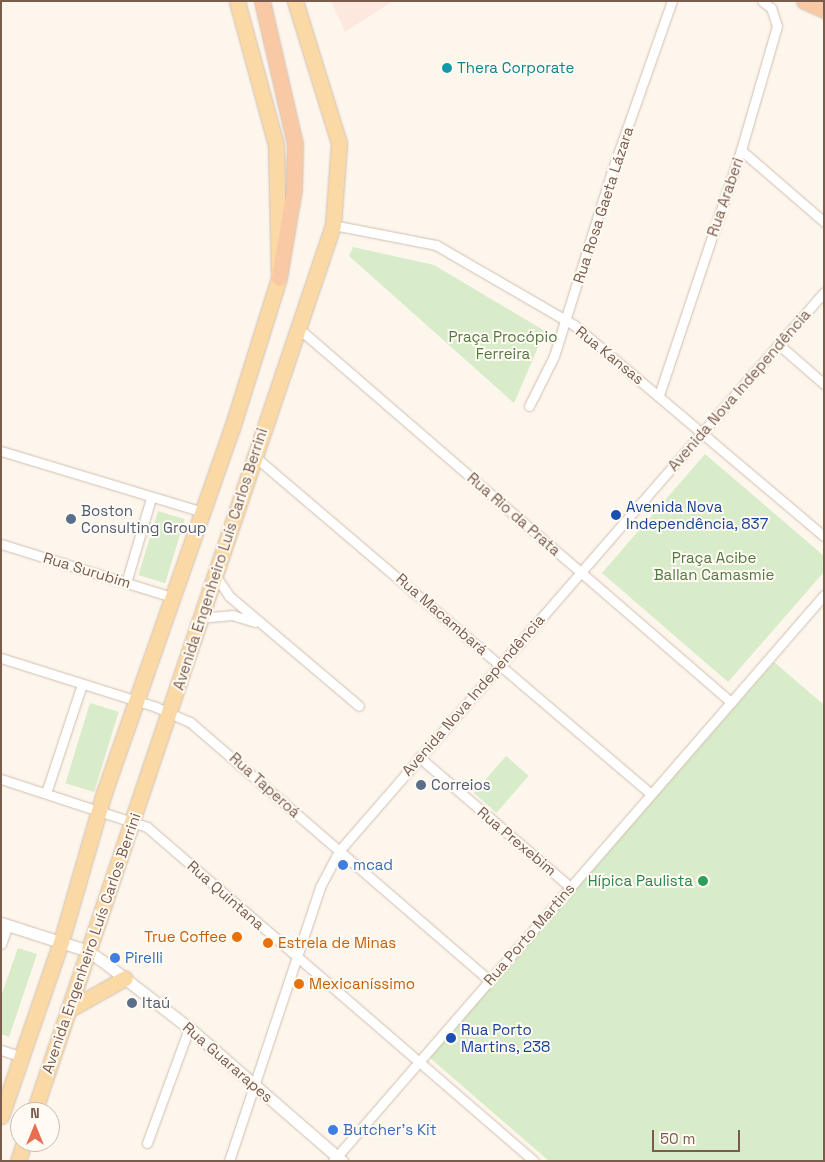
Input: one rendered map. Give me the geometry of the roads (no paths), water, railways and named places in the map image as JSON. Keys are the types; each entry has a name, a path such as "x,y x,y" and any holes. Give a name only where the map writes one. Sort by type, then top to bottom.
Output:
{"highway":[{"path":"262,1 295,144 294,189 279,278"},
{"path":"804,1 824,10"}],"main road":[{"name":"Avenida Engenheiro Luís Carlos Berrini","path":"1,1116 61,942 99,810 139,702 172,597 203,512 279,278 276,145 237,1"},
{"name":"Avenida Engenheiro Luís Carlos Berrini","path":"37,1102 169,713 214,573 333,225 339,143 295,1"},
{"path":"68,1010 125,978"}],"street":[{"name":"Rua Rosa Gaeta Lázara","path":"529,406 567,320 612,171 672,1"},
{"name":"Rua Araberi","path":"658,395 741,150 776,26 771,8 762,1"},
{"path":"741,150 824,222"},
{"name":"Rua Kansas","path":"333,225 436,245 567,320 824,536"},
{"name":"Avenida Nova Independência","path":"229,1161 299,958 320,887 339,851 824,292"},
{"name":"Rua Rio da Prata","path":"297,327 730,702"},
{"path":"778,344 824,384"},
{"path":"1,451 151,498 203,512"},
{"name":"Rua Macambará","path":"254,456 651,794"},
{"path":"126,583 151,498"},
{"name":"Rua Surubim","path":"1,544 172,597"},
{"path":"214,573 229,596 359,706"},
{"name":"Rua Porto Martins","path":"337,1159 419,1061 824,595"},
{"path":"199,618 232,616 263,625"},
{"name":"Rua Taperoá","path":"1,658 169,713 214,740 489,980"},
{"path":"46,793 82,684"},
{"name":"Rua Prexebim","path":"419,757 570,887"},
{"name":"Rua Quintana","path":"1,779 147,827 534,1161"},
{"path":"1,944 4,924"},
{"name":"Rua Guararapes","path":"4,924 88,951 189,1028 337,1159"},
{"path":"148,1143 189,1028"},
{"path":"1,1050 22,1057"}],"place":[{"name":"Thera Corporate","path":"447,68"},
{"name":"Avenida Nova Independência, 837","path":"616,515"},
{"name":"Boston Consulting Group","path":"71,519"},
{"name":"Correios","path":"421,785"},
{"name":"mcad","path":"343,865"},
{"name":"Hípica Paulista","path":"703,881"},
{"name":"True Coffee","path":"237,937"},
{"name":"Estrela de Minas","path":"268,943"},
{"name":"Pirelli","path":"115,958"},
{"name":"Mexicaníssimo","path":"299,984"},
{"name":"Itaú","path":"132,1003"},
{"name":"Rua Porto Martins, 238","path":"451,1038"},
{"name":"Butcher's Kit","path":"333,1130"}],"park label":[{"name":"Praça Procópio Ferreira","path":"503,344"},
{"name":"Praça Acibe Ballan Camasmie","path":"714,566"}]}
